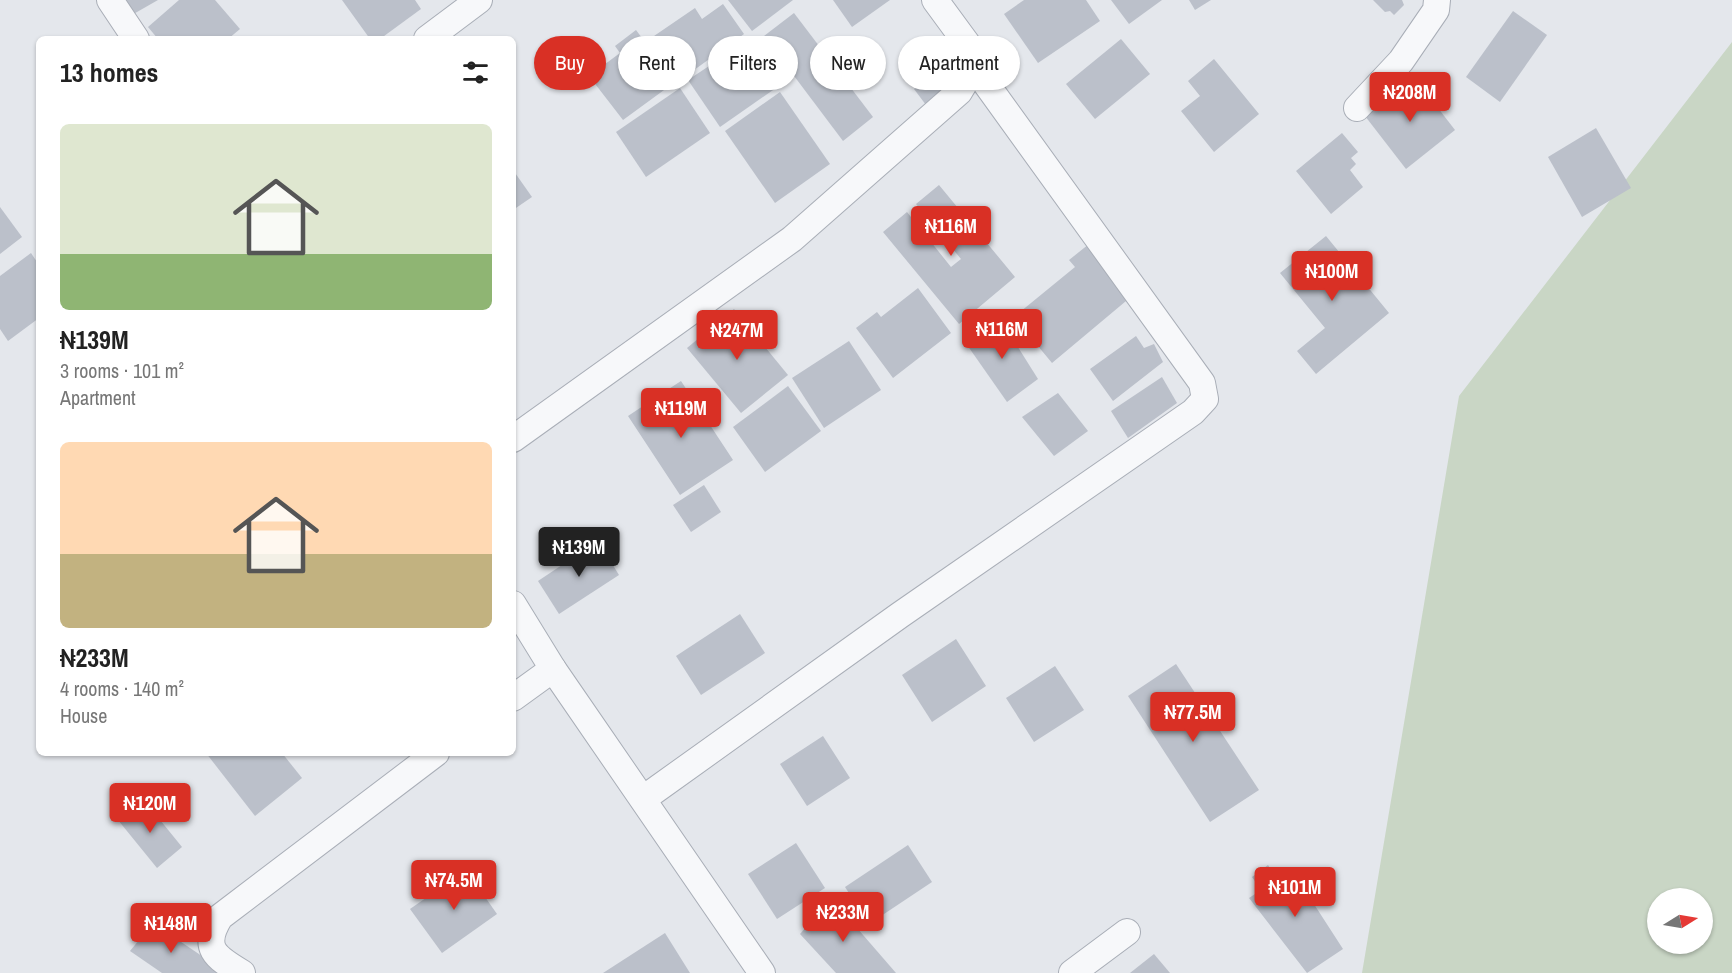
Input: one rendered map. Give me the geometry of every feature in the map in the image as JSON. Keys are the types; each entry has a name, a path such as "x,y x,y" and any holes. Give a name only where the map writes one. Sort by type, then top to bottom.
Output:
{"street":[{"path":"110,0 134,36"},
{"path":"431,36 479,0"},
{"path":"936,0 962,36"},
{"path":"1357,108 1401,61 1436,10 1437,0"},
{"path":"516,437 792,239 960,90"},
{"path":"643,799 900,615 1193,412 1205,399 1202,383 991,90"},
{"path":"516,609 553,669 762,973"},
{"path":"516,696 553,669"},
{"path":"242,973 219,959 211,947 212,931 220,917 431,756"},
{"path":"1071,973 1127,932"}],"green space":[{"path":"1732,42 1732,973 1362,973 1459,396"}],"building":[{"path":"121,0 158,0 130,16"},
{"path":"179,0 215,0 240,29 232,36 156,36 148,27"},
{"path":"342,0 415,0 421,9 384,36 368,36"},
{"path":"728,0 793,0 752,31"},
{"path":"833,0 890,0 852,27"},
{"path":"1024,0 1086,0 1100,21 1038,63 1004,14"},
{"path":"1111,0 1162,0 1129,24"},
{"path":"1189,0 1211,0 1195,10"},
{"path":"1373,0 1402,0 1404,5 1394,15 1390,11 1385,12"},
{"path":"723,4 744,34 741,36 708,36 708,60 696,69 696,36 654,36 695,8 702,19"},
{"path":"1513,11 1547,35 1500,102 1466,77"},
{"path":"794,13 811,36 810,90 852,90 873,117 843,141 798,81 798,36 764,36"},
{"path":"636,30 640,36 628,36"},
{"path":"1121,39 1150,74 1095,119 1066,84"},
{"path":"618,54 618,90 664,90 623,120 600,90 606,90 606,63"},
{"path":"1214,59 1259,114 1214,152 1181,111 1200,96 1188,81"},
{"path":"708,67 708,90 773,90 720,127 695,90 696,75"},
{"path":"1414,77 1455,130 1406,169 1365,116"},
{"path":"677,90 681,90 710,133 646,177 616,132"},
{"path":"915,90 944,90 926,105"},
{"path":"780,92 830,164 775,203 725,131"},
{"path":"1596,128 1631,188 1582,217 1548,157"},
{"path":"1342,133 1358,152 1351,158 1356,164 1350,170 1363,187 1331,214 1296,171"},
{"path":"516,174 532,197 516,208"},
{"path":"939,185 1015,277 959,324 883,232 907,212 951,267 961,259 916,204"},
{"path":"0,207 22,237 0,254"},
{"path":"1326,236 1389,313 1316,374 1297,351 1325,328 1280,273"},
{"path":"1089,244 1132,296 1052,363 1014,317 1075,267 1069,260"},
{"path":"31,253 36,260 36,320 8,341 0,329 0,276"},
{"path":"918,288 951,333 893,378 856,328 877,312 881,317"},
{"path":"734,309 788,375 741,413 687,348"},
{"path":"1001,320 1038,379 1007,402 965,342"},
{"path":"1136,336 1144,348 1154,344 1163,362 1113,401 1090,369"},
{"path":"849,341 881,390 824,428 792,378"},
{"path":"1162,377 1177,403 1128,438 1111,411"},
{"path":"681,381 733,460 680,495 628,416 649,402 660,418 668,412 658,396"},
{"path":"788,386 821,431 765,472 733,427"},
{"path":"1058,393 1088,431 1054,456 1022,417"},
{"path":"704,485 721,512 691,532 673,505"},
{"path":"598,541 619,575 559,614 538,581"},
{"path":"740,614 765,653 701,695 676,656"},
{"path":"956,639 986,686 932,722 902,675"},
{"path":"1176,664 1259,790 1210,822 1128,696"},
{"path":"1055,666 1084,710 1034,742 1006,698"},
{"path":"823,736 850,778 807,806 780,764"},
{"path":"208,756 284,756 302,778 255,816"},
{"path":"143,799 182,847 157,868 118,820"},
{"path":"796,843 825,888 777,919 748,874"},
{"path":"908,845 932,882 869,924 845,887"},
{"path":"1268,865 1275,876 1290,867 1343,949 1307,973 1249,898 1261,890 1252,877"},
{"path":"466,870 497,914 442,953 410,909"},
{"path":"831,898 896,973 836,973 800,934"},
{"path":"153,923 227,973 162,973 130,951"},
{"path":"665,933 690,973 603,973"},
{"path":"1154,954 1170,973 1130,973"}]}
